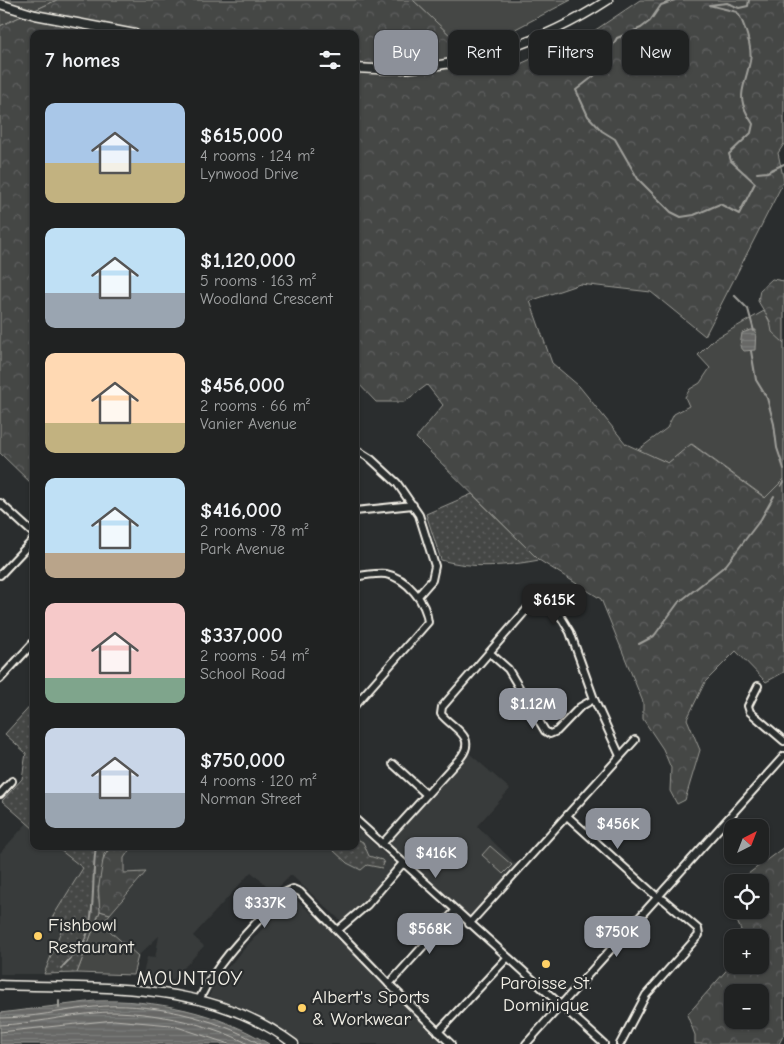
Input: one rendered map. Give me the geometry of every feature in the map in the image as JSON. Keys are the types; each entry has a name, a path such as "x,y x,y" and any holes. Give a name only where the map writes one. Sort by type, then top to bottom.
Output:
{"main road":[{"path":"359,68 412,68 452,63 490,55 527,43 560,28 608,0"},
{"path":"0,4 35,15 114,30"},
{"path":"0,985 142,990 200,998 245,1013 294,1044"}],"street":[{"path":"359,452 384,471 414,505 419,515 435,566 432,580 418,596"},
{"path":"0,502 30,530"},
{"path":"359,511 414,505"},
{"path":"0,576 30,543"},
{"path":"359,577 387,574 397,578 418,596 428,613 428,622 359,700"},
{"path":"382,844 461,757 468,746 467,739 441,714 442,707 527,609 539,601 544,602 561,617 570,632 594,699 620,756"},
{"path":"0,679 30,646"},
{"path":"490,653 508,669 545,731 550,734 557,731 580,707 594,699"},
{"path":"758,686 748,706 750,712 784,741"},
{"path":"469,924 635,740"},
{"path":"526,1044 784,756"},
{"path":"392,764 426,794"},
{"path":"0,794 12,781"},
{"path":"566,816 657,898 664,900 698,929 699,935 646,995 620,1044"},
{"path":"359,823 604,1044"},
{"path":"338,930 367,905 403,863"},
{"path":"200,998 220,964 284,892 293,889 300,892 389,984 451,1044"},
{"path":"389,984 455,911"},
{"path":"438,1032 507,958"}],"shaded area":[{"path":"469,753 510,789 477,826 517,865 469,918 389,843"},
{"path":"27,823 30,826 30,850 60,850 83,868 44,974 0,974 0,853"},
{"path":"359,831 397,865 356,911 342,922 291,875 274,892 251,872 193,936 204,946 173,980 142,978 147,957 155,958 159,936 138,956 102,924 146,873 124,873 124,858 129,850 359,850"},
{"path":"292,896 334,933 388,991 446,1044 303,1044 255,1013 209,996 216,980"}],"green space":[{"path":"0,0 57,0 0,26"},
{"path":"57,0 413,0 448,33 448,75 519,75 519,64 529,60 529,75 612,75 612,30 595,30 640,0 784,0 784,144 778,153 784,181 705,336 651,292 580,284 530,301 552,363 579,386 626,444 668,463 691,444 765,498 784,479 784,672 766,682 736,651 705,682 687,719 700,750 685,800 677,804 670,791 671,768 663,749 643,719 643,702 601,599 539,560 416,438 443,405 427,385 404,402 376,402 359,384 359,30 30,30 30,482 0,453 0,26"},
{"path":"413,0 571,0 514,30 448,30 448,33"},
{"path":"772,279 784,281 784,343 772,332 770,321 758,301 760,290"},
{"path":"764,311 774,331 784,343 784,479 766,498 692,444 668,463 638,450 667,428 674,414 689,406 685,397 690,389 700,383 710,368 698,355 713,340"},
{"path":"472,494 539,560 515,564 478,566 441,560 426,514"},
{"path":"30,706 30,826 2,801 22,779 26,753 5,734"},
{"path":"359,840 363,842 369,856 382,860 384,863 382,868 367,865 361,870 347,863 333,850 359,850"},
{"path":"490,846 512,865 503,874 482,855"},
{"path":"784,847 784,1034 779,1044 695,1044 695,1035 687,1015 724,973 769,974 769,929 740,929 736,919 769,919 769,874 748,874 761,864 769,864 769,858"},
{"path":"60,850 108,850 104,854 98,891 100,911 77,973 44,974 62,928 52,918 83,868"},
{"path":"109,850 129,850 124,858 124,873 146,872 110,914 100,911 99,876"},
{"path":"100,911 110,914 102,924 138,956 133,975 77,973"}],"water":[{"path":"756,330 755,350 744,351 740,346 742,333"},
{"path":"95,1001 140,1002 185,1010 228,1024 269,1044 0,1044 0,1013"}],"waterway":[{"path":"675,0 661,5 650,21 641,28 617,38 594,76 576,90 588,116 602,131 615,139 638,179 671,212 681,217 694,215 720,204 739,214 755,183 731,161 729,154 751,133 753,124 742,99 743,86 751,56 747,36 737,12 709,5 727,3 739,8 748,6 749,0"},
{"path":"757,173 767,172 784,164"},
{"path":"734,295 748,309 754,331"},
{"path":"751,351 756,380 767,398 774,424 777,448 784,469"},
{"path":"781,486 784,482"},
{"path":"639,644 654,636 678,603 726,565 761,519 774,496"},
{"path":"61,969 80,949 87,935 92,911 96,850"},
{"path":"59,1001 59,1008"}],"place":[{"name":"Fishbowl Restaurant","path":"38,936"},
{"name":"Paroisse St. Dominique","path":"546,964"},
{"name":"Albert's Sports & Workwear","path":"302,1008"}],"district":[{"name":"MOUNTJOY","path":"190,978"}]}
